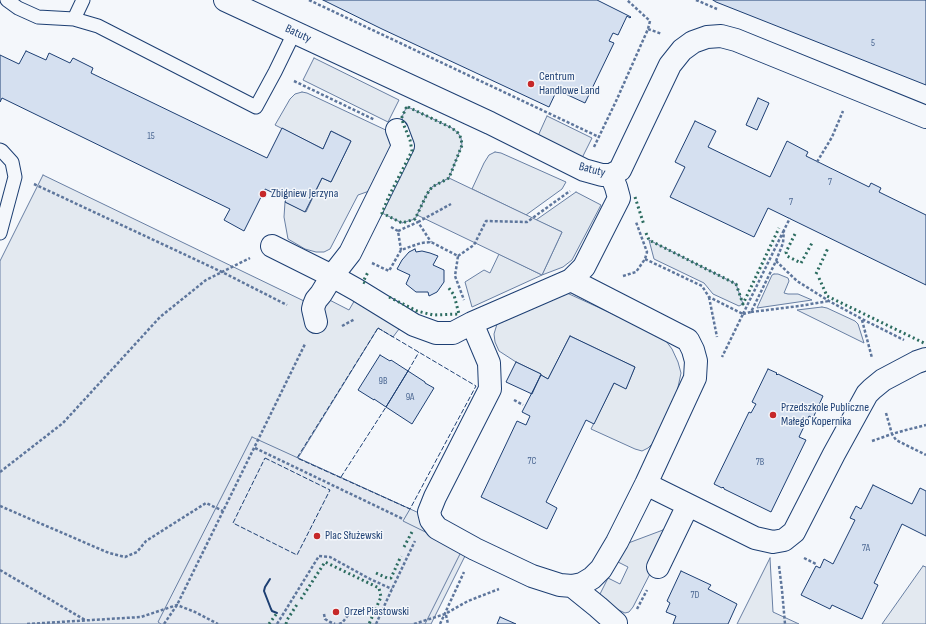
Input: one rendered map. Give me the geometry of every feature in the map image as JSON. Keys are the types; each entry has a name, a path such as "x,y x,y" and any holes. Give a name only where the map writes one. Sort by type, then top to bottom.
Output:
{"street":[{"name":"Batuty","path":"225,0 490,123 584,170 602,175 611,175 620,170 670,65 682,50 692,42 707,37 721,36 736,40 926,117"},
{"path":"316,322 313,309 314,305 332,276 350,253 404,146 397,130"},
{"path":"579,284 584,267 619,198 611,175"},
{"path":"272,246 332,276 414,325 436,333 452,334 472,323 579,284 688,340 696,361 695,378 646,484 617,542 601,569 592,578 582,584 572,586 560,585 532,576 437,528 426,524 435,497 490,389 489,363 472,323"},
{"path":"646,484 755,538 773,542 784,540 794,532 867,394 883,380 926,359"},
{"path":"658,567 688,505"},
{"path":"572,586 616,623"}],"lane":[{"path":"7,0 18,8 38,17 74,19 98,26 256,107 294,33"},
{"path":"74,19 83,0"},
{"path":"0,150 12,162 15,177 0,233"}],"path":[{"path":"309,0 598,137"},
{"path":"648,29 666,36"},
{"path":"275,72 397,130"},
{"path":"817,162 832,137 845,107"},
{"path":"15,177 30,182 222,272 299,311 330,329 338,327 382,306"},
{"path":"579,284 636,272 645,259 647,252 633,213 619,198"},
{"path":"398,231 451,204"},
{"path":"720,351 721,359 790,218"},
{"path":"418,222 431,242 458,256 455,276 472,323"},
{"path":"751,312 776,261 783,243 784,230"},
{"path":"350,253 389,271 401,250 421,243 431,242"},
{"path":"0,472 63,423 160,317 206,280 272,246"},
{"path":"645,259 702,286 709,297 718,344"},
{"path":"776,261 798,281 829,301 862,320 906,341"},
{"path":"709,297 743,314 829,301"},
{"path":"164,624 177,606 316,322"},
{"path":"834,454 892,434 926,425"},
{"path":"892,434 896,440 926,455"},
{"path":"255,448 426,524 392,589 376,624"},
{"path":"0,506 108,553 125,557 137,552 146,541 206,503 223,511"},
{"path":"773,542 779,569 785,624"},
{"path":"440,624 446,614 475,548"},
{"path":"277,624 319,556 330,557 370,579 392,589"},
{"path":"616,623 630,619 637,610 658,567"},
{"path":"0,570 85,620"},
{"path":"414,624 446,614 468,601 532,576"},
{"path":"27,624 141,617 177,606 195,612 218,624"},
{"path":"324,614 326,619 334,624"},
{"path":"339,624 342,623 349,614"},
{"path":"446,614 448,624"}],"shaded area":[{"path":"314,58 399,100 388,122 303,80"},
{"path":"302,92 390,132 394,142 375,189 358,195 330,249 324,252 316,252 305,249 288,239 284,217 285,202 306,212 322,178 331,182 351,141 331,131 323,149 275,125 290,99 295,94"},
{"path":"408,107 452,128 461,138 462,145 449,178 432,187 415,219 402,223 382,213 403,123 402,117 406,108"},
{"path":"547,116 592,138 582,158 538,136"},
{"path":"495,152 501,153 566,182 562,189 526,215 472,189 484,163 489,155"},
{"path":"43,175 304,301 310,290 349,310 356,298 402,325 393,337 378,328 298,458 474,538 431,624 0,624 0,261"},
{"path":"449,178 562,232 542,275 417,215 432,187"},
{"path":"576,192 601,205 572,260 563,267 542,275 562,232 536,220"},
{"path":"649,240 736,284 743,304 739,306 713,294 704,283 654,259"},
{"path":"499,254 542,275 472,307 465,282 484,270 490,273"},
{"path":"774,274 788,278 789,281 784,293 798,294 812,300 757,308 772,275"},
{"path":"567,293 663,337 672,349 681,373 677,392 653,443 642,451 591,429 614,383 626,388 635,367 570,336 548,379 499,351 495,342 494,334 497,324"},
{"path":"822,307 855,321 858,324 864,343 797,310"},
{"name":"Plac Służewski","path":"252,437 410,509 403,521 462,550 425,624 161,624 158,622"},
{"path":"663,530 665,531 653,568 633,607 629,612 625,613 610,606 602,599 600,594 608,578 620,584 628,567 618,562 623,545"},
{"path":"770,558 773,612 799,624 737,624"},
{"path":"923,566 926,567 926,624 882,624"}],"building":[{"path":"323,0 597,0 631,17 630,18 627,16 618,35 613,33 609,41 614,43 585,103 557,90 549,107"},
{"path":"713,0 926,0 926,85 716,2"},
{"path":"26,51 46,60 49,53 70,63 73,58 93,68 91,73 267,158 282,128 323,149 331,131 351,141 331,182 322,178 305,212 285,202 286,199 265,189 244,231 224,220 230,209 2,98 0,102 0,55 19,64"},
{"path":"758,98 769,103 757,130 746,125"},
{"path":"695,121 716,131 708,147 770,177 787,141 808,152 806,156 869,187 871,183 881,188 879,192 926,215 926,285 768,208 754,237 670,197 685,167 675,162"},
{"path":"415,249 416,252 422,251 438,256 433,265 444,270 444,282 437,292 429,296 428,292 416,292 406,284 410,275 397,269 409,252"},
{"path":"570,336 635,367 626,389 614,383 594,424 586,420 546,502 557,508 547,529 481,497 517,421 526,425 530,416 522,412 541,375 548,379"},
{"path":"380,355 408,371 386,407 358,390"},
{"path":"516,362 541,374 532,394 506,382"},
{"path":"768,369 777,373 777,375 778,374 823,396 813,418 809,416 799,437 806,440 771,512 724,489 723,487 722,488 714,484 749,412 751,413 756,404 752,402"},
{"path":"408,371 434,388 412,424 386,407"},
{"path":"873,485 912,504 920,488 926,491 926,536 902,524 874,583 878,585 862,619 832,605 830,609 801,595 816,566 820,568 824,559 833,564 855,520 850,518 856,506 861,509"},
{"path":"681,571 711,585 708,589 737,604 728,624 673,624 676,616 666,612 670,603 667,601"},
{"path":"500,617 516,624 497,624"}],"hedge":[{"path":"408,107 452,128 461,138 462,145 449,178 432,187 415,219 402,223 382,213 412,151 402,117 406,108 408,107"},
{"path":"635,197 644,225"},
{"path":"646,233 649,240 736,284 743,304 779,228"},
{"path":"795,234 786,252 787,256 801,263 812,243"},
{"path":"816,274 828,248"},
{"path":"365,283 363,282 368,272"},
{"path":"819,278 827,296 926,344"},
{"path":"389,297 417,311 433,315 459,314 454,295 448,287"},
{"path":"404,547 413,530"},
{"path":"376,573 387,578 391,578 401,556"},
{"path":"301,599 325,562 379,588 381,597 369,624"},
{"path":"286,624 298,603"},
{"path":"269,624 277,613"}],"fence":[{"path":"378,328 476,386 410,509 297,458 378,328"},
{"path":"408,371 419,352"},
{"path":"341,477 386,407"},
{"path":"265,458 330,490 297,555 233,523 265,458"}],"wall":[{"path":"270,579 264,591 272,611 277,613"}],"place":[{"name":"Centrum Handlowe Land","path":"531,84"},
{"name":"Zbigniew Jerzyna","path":"263,194"},
{"name":"Przedszkole Publiczne Małego Kopernika","path":"773,415"},
{"name":"Plac Służewski","path":"317,536"},
{"name":"Orzeł Piastowski","path":"336,612"}]}
